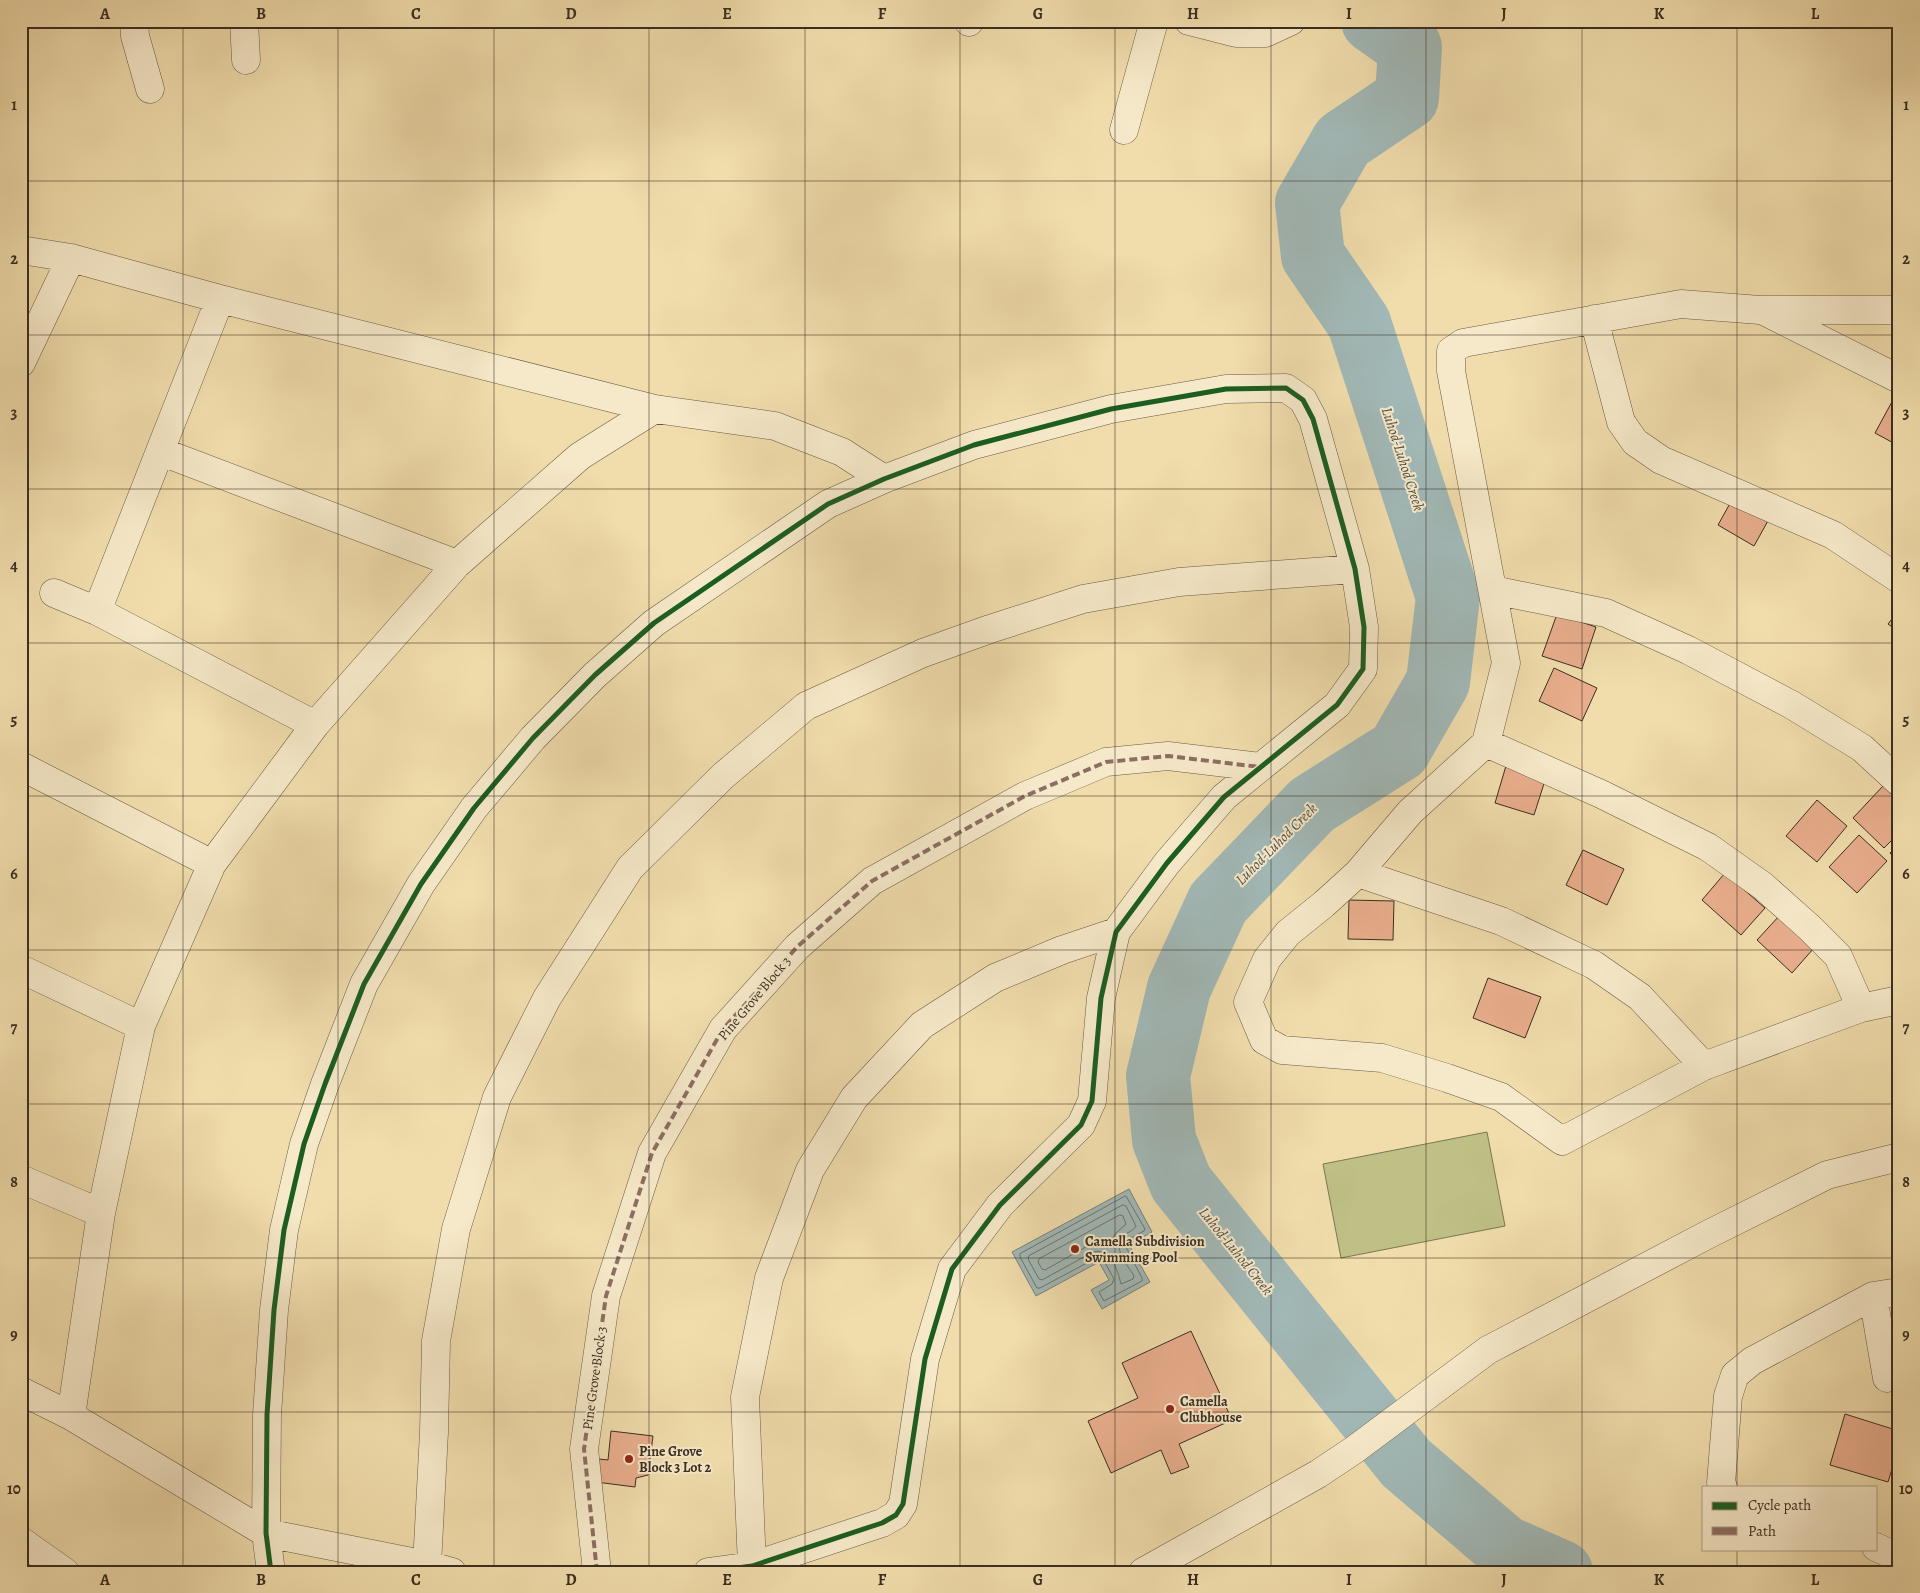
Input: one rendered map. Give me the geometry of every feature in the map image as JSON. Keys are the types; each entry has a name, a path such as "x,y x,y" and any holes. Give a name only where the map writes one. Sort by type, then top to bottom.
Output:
{"street":[{"path":"134,21 135,36 150,89"},
{"path":"244,21 246,60"},
{"path":"1124,130 1154,21"},
{"path":"1190,21 1236,32 1265,33 1291,21"},
{"path":"21,250 71,258 220,299 655,409 775,426 842,452 884,479"},
{"path":"21,363 71,258"},
{"path":"98,611 162,452 220,299"},
{"path":"1899,310 1760,310 1681,304 1463,343 1451,351 1451,371 1506,663 1486,743 1410,812 1358,873 1288,934 1267,959 1248,1002 1264,1040 1282,1050 1382,1058 1447,1078 1502,1097 1562,1141 1704,1066 1861,1008 1899,1000"},
{"path":"1760,310 1899,379"},
{"path":"1594,319 1621,422 1635,442 1661,460 1833,535 1899,579"},
{"path":"271,1572 266,1533 267,1415 274,1310 284,1230 304,1144 364,984 421,884 474,808 533,738 595,674 654,623 828,504 884,479 974,445 1111,408 1226,389 1286,388 1303,400 1313,419 1355,569 1364,627 1363,669 1337,705 1224,797 1167,864 1116,932 1101,998 1092,1101 1081,1125 1000,1205 952,1269 925,1359 903,1504 896,1515 882,1523 752,1566 708,1572"},
{"path":"71,1416 101,1213 141,1026 212,864 315,725 457,564 580,456 655,409"},
{"path":"162,452 457,564"},
{"path":"21,1391 71,1416 266,1533 440,1568 434,1432 436,1341 456,1229 497,1097 547,998 630,868 723,776 806,706 923,653 990,628 1083,599 1179,582 1355,569"},
{"path":"1493,590 1606,613 1688,650 1792,705 1862,748 1899,782"},
{"path":"54,593 98,611 315,725"},
{"path":"1486,743 1601,794 1708,847 1763,886 1838,956 1861,1008"},
{"name":"Pine Grove Block 3","path":"597,1572 584,1449 606,1296 652,1153 723,1029 797,947 872,881 1025,796 1106,762 1168,756 1260,767"},
{"path":"21,766 212,864"},
{"path":"1358,873 1501,921 1594,964 1640,997 1704,1066"},
{"path":"752,1566 745,1397 769,1278 810,1170 854,1098 922,1025 995,978 1062,950 1116,932"},
{"path":"21,969 141,1026"},
{"path":"1143,1572 1318,1474 1354,1450 1488,1350 1827,1174 1899,1158"},
{"path":"21,1178 101,1213"},
{"path":"1722,1486 1721,1483 1728,1396 1735,1375 1752,1361 1886,1294 1887,1378"},
{"path":"21,1541 66,1572"},
{"path":"1878,1548 1899,1558"}],"green space":[{"path":"1487,1132 1505,1226 1341,1258 1323,1164"}],"water":[{"name":"Camella Subdivision Swimming Pool","path":"1129,1189 1152,1232 1129,1245 1150,1282 1102,1309 1091,1290 1109,1280 1099,1262 1036,1296 1012,1252"}],"building":[{"path":"1894,398 1899,401 1899,446 1875,433"},
{"path":"1733,498 1769,519 1754,546 1718,525"},
{"path":"1899,610 1899,632 1888,624"},
{"path":"1557,614 1596,627 1582,669 1542,656"},
{"path":"1554,668 1597,688 1582,721 1539,701"},
{"path":"1508,759 1548,771 1534,815 1495,803"},
{"path":"1883,786 1899,801 1899,833 1884,848 1853,818"},
{"path":"1817,800 1847,826 1817,862 1786,836"},
{"path":"1859,835 1887,861 1857,893 1829,867"},
{"path":"1899,844 1899,863 1890,853"},
{"path":"1583,850 1624,869 1607,905 1566,885"},
{"path":"1725,873 1765,908 1741,935 1702,900"},
{"path":"1349,900 1394,901 1393,940 1348,939"},
{"path":"1780,915 1814,948 1792,973 1757,940"},
{"path":"1488,978 1541,997 1525,1038 1473,1018"},
{"name":"Camella Clubhouse","path":"1191,1331 1232,1420 1179,1444 1189,1467 1171,1474 1161,1450 1111,1473 1088,1421 1138,1398 1122,1363"},
{"path":"1845,1414 1899,1431 1899,1446 1888,1482 1830,1465"},
{"name":"Pine Grove Block 3 Lot 2","path":"611,1431 653,1436 648,1475 636,1478 635,1487 596,1482 599,1459 608,1460"}],"waterway":[{"name":"Luhod-Luhod Creek","path":"1373,21 1410,47 1407,98 1343,141 1307,203 1313,256 1359,323 1448,597 1438,682 1399,750 1312,805 1218,903 1179,988 1158,1076 1164,1140 1181,1183 1406,1463 1504,1547 1561,1572"}],"marked path":[{"path":"597,1572 584,1449 606,1296 652,1153 723,1029 797,947 872,881 1025,796 1106,762 1168,756 1260,767"}],"cycle path":[{"path":"271,1572 266,1533 267,1415 274,1310 284,1230 304,1144 364,984 421,884 474,808 533,738 595,675 654,623 828,504 884,479 974,445 1111,409 1226,389 1286,388 1303,400 1313,419 1355,569 1364,627 1363,669 1337,705 1224,797 1167,863 1116,932 1101,998 1092,1101 1081,1125 1000,1205 952,1269 925,1359 903,1504 896,1515 882,1523 752,1566 708,1572"}],"place":[{"name":"Camella Subdivision Swimming Pool","path":"1075,1249"},
{"name":"Camella Clubhouse","path":"1170,1409"},
{"name":"Pine Grove Block 3 Lot 2","path":"629,1459"}]}
